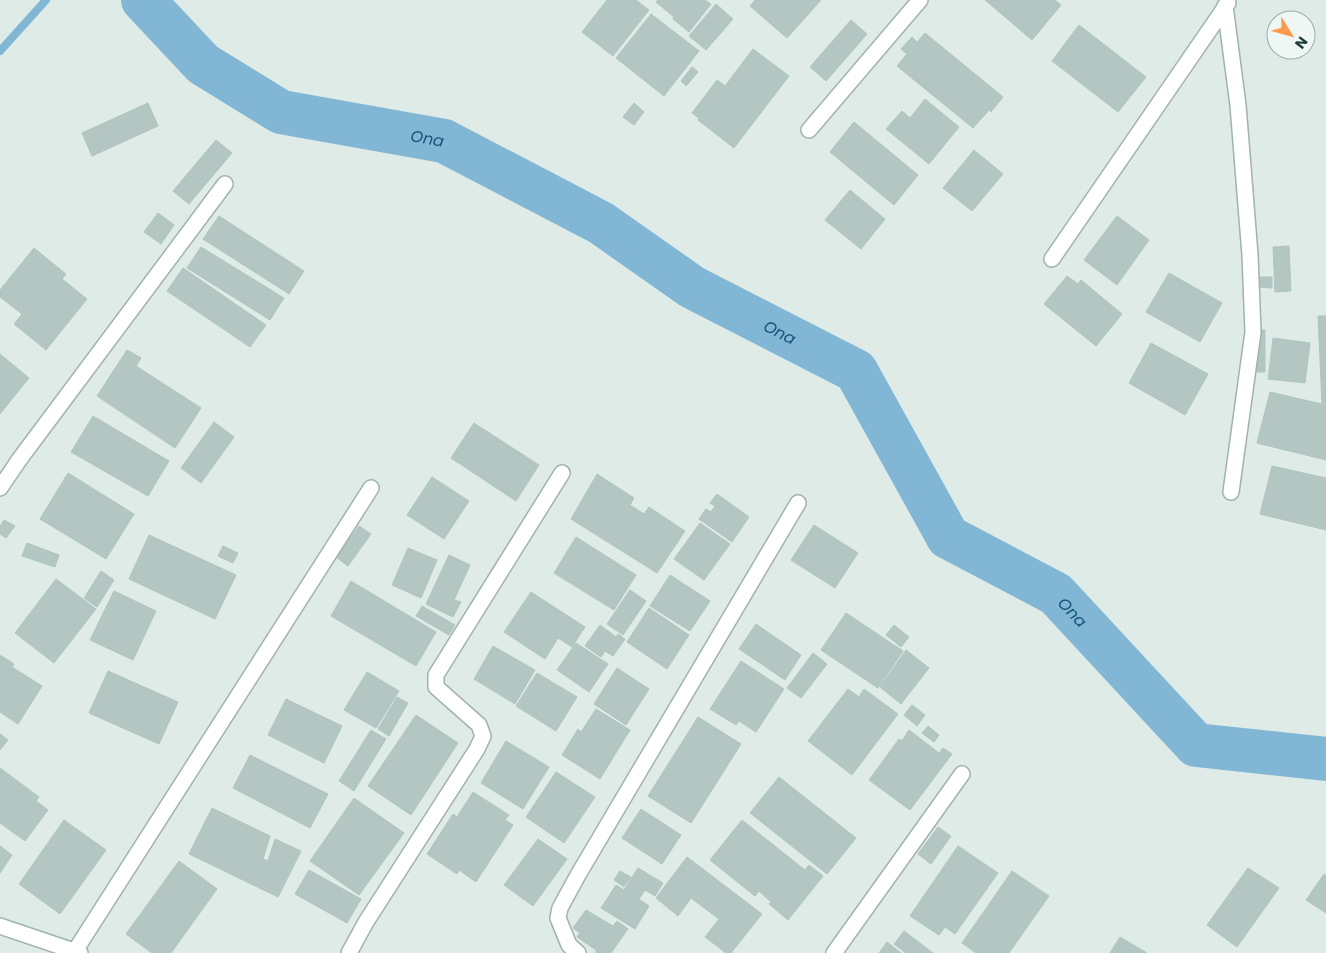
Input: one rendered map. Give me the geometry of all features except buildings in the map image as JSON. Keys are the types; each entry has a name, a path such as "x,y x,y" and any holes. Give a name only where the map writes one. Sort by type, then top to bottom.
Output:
{"street":[{"path":"809,130 920,0"},
{"path":"1052,259 1228,3"},
{"path":"1228,3 1250,255 1253,332 1231,492"},
{"path":"0,488 225,184"},
{"path":"349,953 366,922 477,749 483,736 478,725 436,687 436,675 562,473"},
{"path":"0,926 78,952 371,488"},
{"path":"578,953 569,945 558,918 560,908 798,502"},
{"path":"834,953 962,774"}],"waterway":[{"path":"0,51 46,0"},
{"name":"Ona","path":"143,0 203,64 281,112 444,141 601,223 692,287 856,371 948,537 1056,594 1196,745 1326,759"}]}
